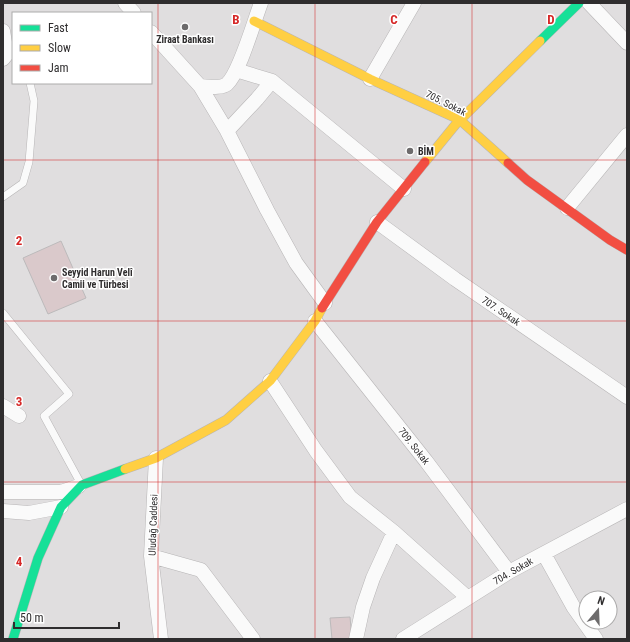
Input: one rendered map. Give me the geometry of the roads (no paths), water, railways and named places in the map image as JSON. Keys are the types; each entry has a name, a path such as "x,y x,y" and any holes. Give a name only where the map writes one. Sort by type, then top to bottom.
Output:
{"street":[{"path":"125,3 133,12"},
{"path":"200,86 220,86 227,84 236,70 261,3"},
{"path":"370,79 414,3"},
{"path":"3,492 61,492 156,458 226,420 270,381 315,321 377,222 460,120 579,3"},
{"path":"589,3 627,43"},
{"name":"705. Sokak","path":"254,21 370,79 460,120 527,180 627,250"},
{"path":"3,31 8,57"},
{"path":"152,33 200,86 227,131 296,264 325,303"},
{"path":"236,70 272,81 404,189"},
{"path":"227,131 272,81"},
{"path":"567,208 627,135"},
{"name":"707. Sokak","path":"377,222 455,279 627,397"},
{"name":"709. Sokak","path":"315,321 426,461 509,572"},
{"path":"270,381 316,451 350,497 394,532 468,598"},
{"path":"3,406 19,416"},
{"name":"Uludağ Caddesi","path":"156,458 151,556 162,639"},
{"path":"13,639 38,558 61,507 82,485"},
{"path":"3,511 29,513 61,507"},
{"name":"704. Sokak","path":"403,639 509,572 627,509"},
{"path":"356,639 363,607 373,578 394,532"},
{"path":"544,554 574,608 595,639"},
{"path":"151,556 201,570 253,639"}],"lane":[{"path":"3,197 23,183 30,162 34,101 30,84"},
{"path":"3,313 69,394 44,416 82,485"}],"place":[{"name":"Ziraat Bankası","path":"185,27"},
{"name":"BİM","path":"410,151"},
{"name":"Seyyid Harun Velî Camii ve Türbesi","path":"54,278"}]}
